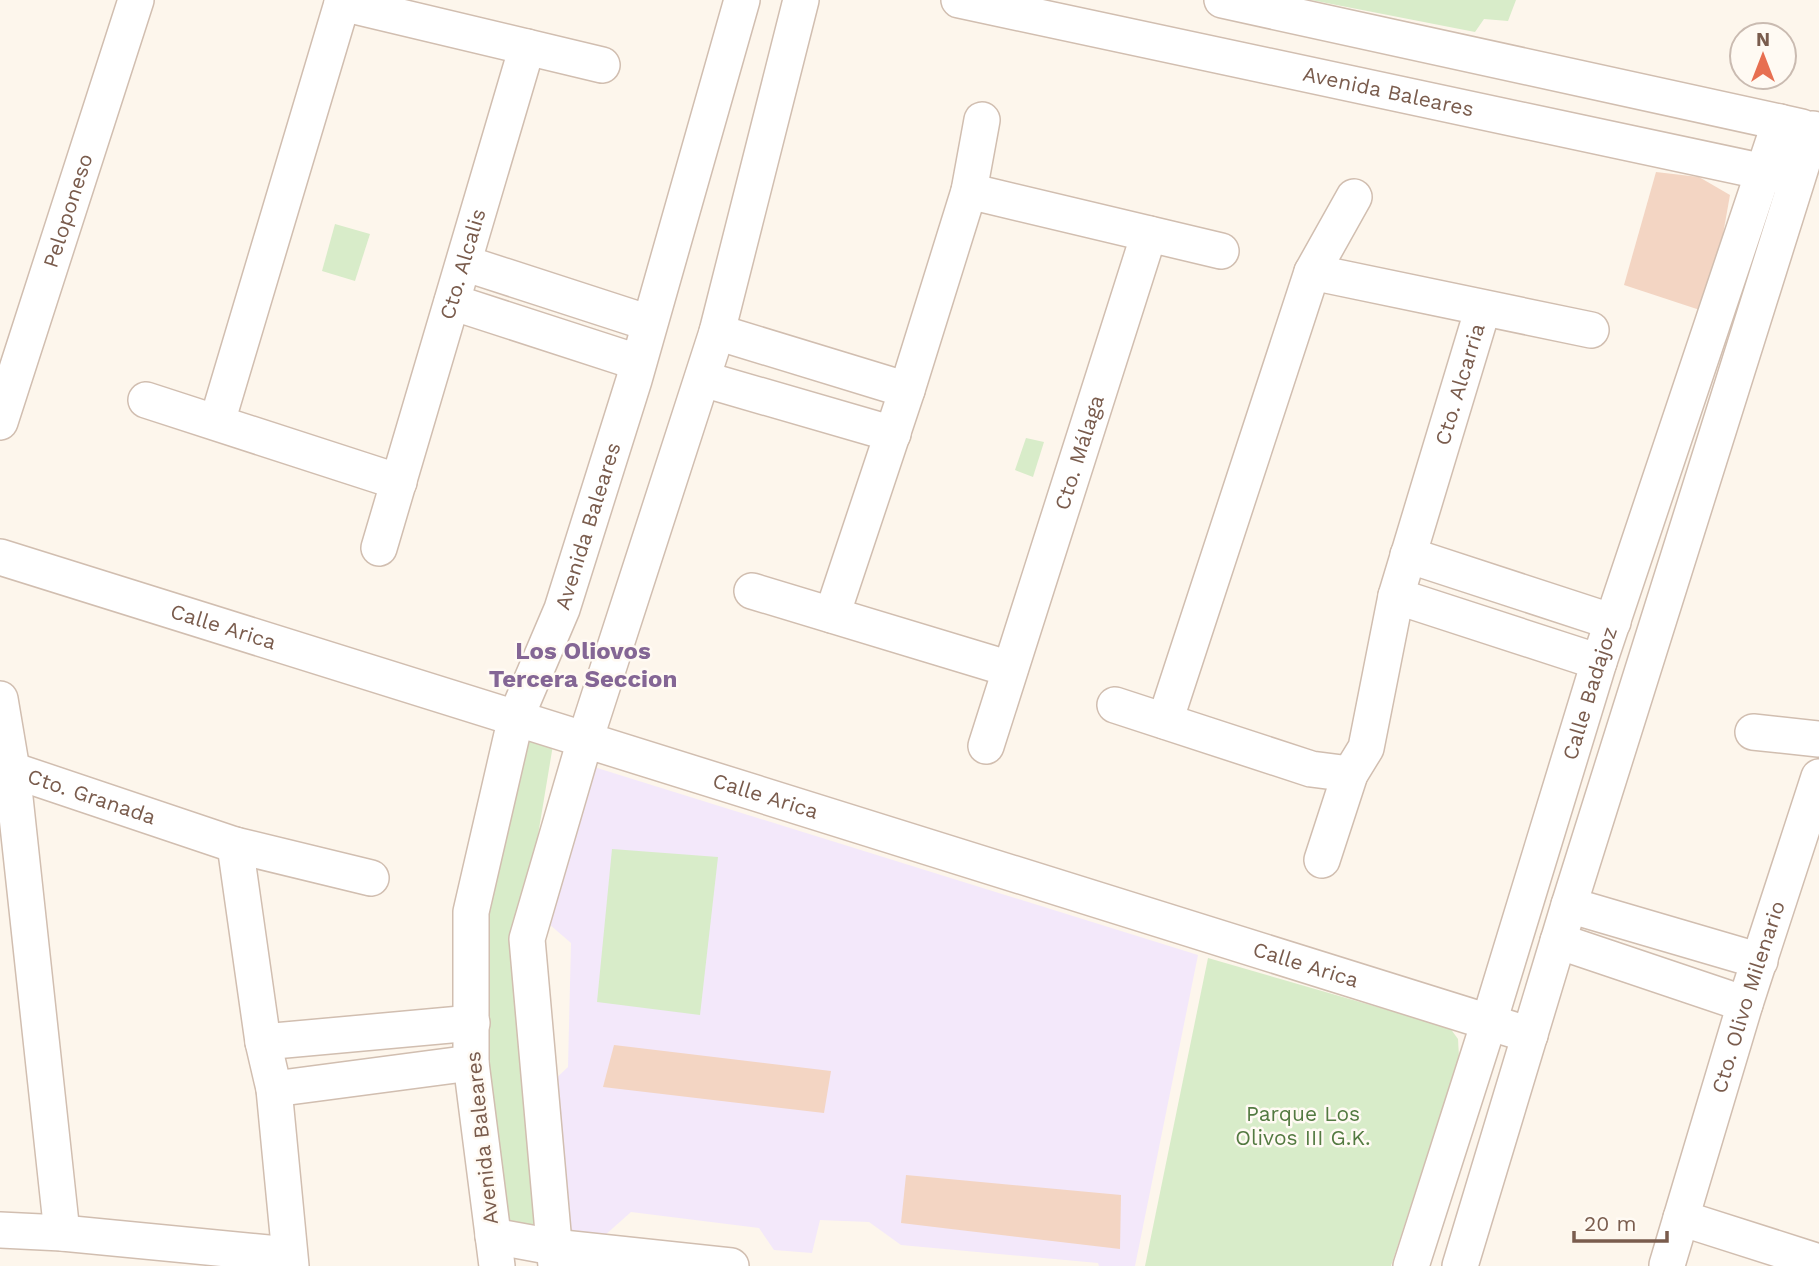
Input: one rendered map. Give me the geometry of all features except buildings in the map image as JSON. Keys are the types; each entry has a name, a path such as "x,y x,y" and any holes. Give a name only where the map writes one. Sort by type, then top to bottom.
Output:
{"street":[{"name":"Peloponeso","path":"0,422 136,0"},
{"name":"Avenida Baleares","path":"495,1251 471,1063 471,912 516,717 562,609 743,0"},
{"path":"555,1257 527,939 585,740 717,332 801,0"},
{"name":"Avenida Baleares","path":"960,0 1764,173 1809,180"},
{"path":"1222,0 1804,127"},
{"path":"217,422 342,1 602,65"},
{"name":"Cto. Alcalis","path":"379,548 527,47"},
{"path":"832,615 907,390 969,191 982,120"},
{"name":"Calle Badajoz","path":"1411,1266 1599,662 1764,173 1804,127"},
{"name":"Calle Badajoz","path":"1460,1266 1569,905 1733,385 1809,180 1804,127"},
{"path":"969,191 1221,251"},
{"path":"1165,722 1312,272 1354,197"},
{"name":"Cto. Málaga","path":"986,746 1149,234"},
{"path":"464,263 649,323"},
{"name":"Cto. Alcarria","path":"1312,272 1483,308 1396,596 1366,748 1350,774 1322,860"},
{"path":"452,302 637,362"},
{"path":"1483,308 1591,330"},
{"path":"717,332 907,390"},
{"path":"1696,374 1733,385"},
{"path":"703,379 893,433"},
{"path":"146,400 399,482"},
{"path":"1408,555 1613,622"},
{"name":"Calle Arica","path":"0,557 1530,1035"},
{"path":"752,591 1010,670"},
{"path":"1396,596 1599,662"},
{"path":"0,699 12,770"},
{"path":"1115,705 1311,769 1350,774"},
{"path":"1753,732 1819,739"},
{"name":"Cto. Granada","path":"62,1233 12,770 235,845 372,878"},
{"name":"Cto. Olivo Milenario","path":"1667,1265 1745,1004 1819,776"},
{"path":"0,1230 62,1233 290,1260 274,1089 263,1042 235,845"},
{"path":"1569,905 1760,961"},
{"path":"1558,941 1745,1004"},
{"path":"263,1042 472,1023"},
{"path":"274,1089 471,1063"},
{"path":"1681,1218 1819,1262"},
{"path":"495,1251 555,1257 731,1266"}],"shaded area":[{"path":"594,767 1198,955 1135,1266 1099,1266 1098,1263 901,1245 869,1222 820,1220 812,1253 774,1250 759,1228 631,1212 604,1236 572,1234 563,1213 550,1084 568,1067 571,943 542,918"}],"green space":[{"path":"1311,0 1516,0 1508,21 1484,19 1475,32"},
{"path":"335,224 370,234 355,281 322,271"},
{"path":"1026,438 1044,442 1033,477 1015,470"},
{"path":"510,721 554,739 521,937 547,1233 500,1228 477,915"},
{"path":"612,849 718,857 700,1015 597,1002"},
{"name":"Parque Los Olivos III G.K.","path":"1208,958 1450,1028 1458,1039 1459,1057 1391,1266 1145,1266"}],"district":[{"name":"Los Oliovos Tercera Seccion","path":"583,665"}]}
